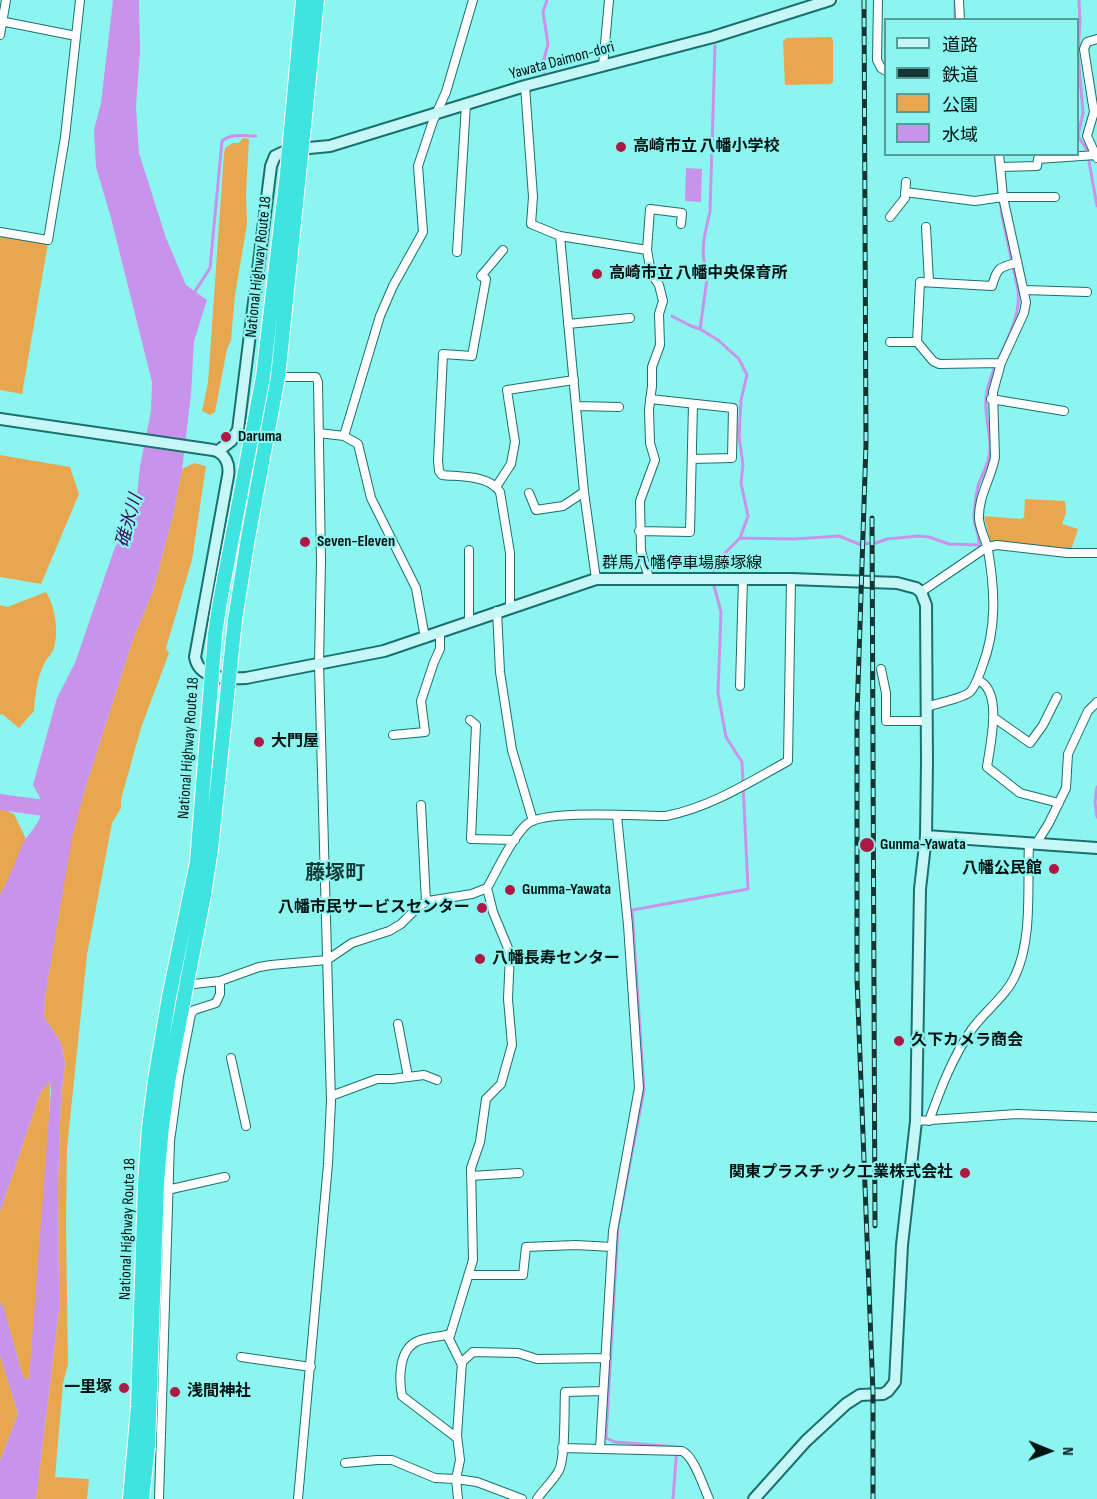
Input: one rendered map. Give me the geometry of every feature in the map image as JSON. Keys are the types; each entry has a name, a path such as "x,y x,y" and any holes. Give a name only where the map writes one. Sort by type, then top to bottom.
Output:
{"highway":[{"name":"National Highway Route 18","path":"130,1499 138,1407 145,1183 149,1128 172,985 197,862 211,675 220,602 264,377 303,0"},
{"name":"National Highway Route 18","path":"142,1499 148,1446 158,1171 169,1076 188,985 211,849 228,678 242,573 278,377 318,0"},
{"path":"148,1446 149,1499"}],"street":[{"path":"0,35 6,0"},
{"path":"0,232 48,240 65,137 80,0"},
{"path":"344,436 380,316 393,286 423,232 418,165 446,92 473,0"},
{"path":"603,66 609,0"},
{"name":"Yawata Daimon-dori","path":"288,150 330,146 525,86 713,38 807,3 830,0"},
{"path":"878,0 877,60 884,70"},
{"path":"959,0 960,18"},
{"path":"1,21 76,36"},
{"path":"1000,167 1037,166 1038,159 1097,157 1087,136 1093,127 1094,112 1093,90 1084,49 1087,42 1097,39"},
{"path":"525,86 533,197 531,225 560,237 647,250"},
{"path":"457,252 466,104"},
{"path":"223,451 238,430 272,159 288,150"},
{"path":"927,707 969,693 977,680 989,648 993,620 994,592 987,547 979,522 980,511 984,486 993,468 995,457 992,399 1001,363 1024,313 1025,290 1016,263 1003,197 999,156"},
{"path":"890,217 905,198 906,182"},
{"path":"905,192 975,201 1003,197 1055,197"},
{"path":"649,578 641,551 640,501 656,460 650,443 650,399 652,367 660,345 659,314 663,300 651,273 647,250 650,209 682,213 681,224"},
{"path":"926,227 929,282"},
{"path":"560,237 584,492 596,579"},
{"path":"503,250 481,276 486,279 472,356 443,354 438,461 442,475 485,480 496,487 502,500 510,553 510,607"},
{"path":"1001,363 939,364 933,361 917,342 920,282 992,286 996,272 1000,268 1016,263"},
{"path":"1025,290 1086,292"},
{"path":"568,324 630,318"},
{"path":"890,342 917,342"},
{"path":"264,377 316,376 318,382 321,561 319,664 331,1096 328,1164 298,1499"},
{"path":"496,487 511,464 515,442 507,390 574,380"},
{"path":"650,399 733,408 732,458 692,459"},
{"path":"992,399 1064,411"},
{"path":"639,531 690,532 693,404"},
{"path":"576,406 619,407"},
{"path":"0,419 223,451"},
{"path":"319,433 344,436 358,444 370,498 416,588 425,638"},
{"path":"211,675 202,671 195,657 228,476 229,466 223,451"},
{"path":"529,493 536,510 563,506 584,492"},
{"path":"754,1499 806,1441 846,1404 860,1395 883,1394 895,1382 902,1245 916,1121 920,889 926,836 926,604 921,592 987,547 997,545 1067,553 1097,553"},
{"path":"469,550 469,622"},
{"name":"群馬八幡停車場藤塚線","path":"211,675 246,678 384,651 440,633 496,611 596,579 791,579 897,583 916,588 921,592"},
{"path":"740,686 743,579"},
{"path":"172,985 220,981 265,966 327,960 352,943 389,931 401,924 426,902 479,893 487,888 515,840 527,824 533,821 557,816 666,816 682,813 719,799 788,761 791,579"},
{"path":"496,611 500,672 512,750 533,821"},
{"path":"393,735 425,732 421,701 440,649 440,633"},
{"path":"881,669 886,693 886,721 927,721"},
{"path":"977,680 984,682 988,687 993,717 993,733 987,767 1020,793 1059,803"},
{"path":"993,717 1030,743 1043,725 1057,697"},
{"path":"929,1121 939,1093 964,1042 973,1028 1011,984 1019,966 1026,932 1033,844 1059,803 1067,779 1068,754 1088,711 1097,702"},
{"path":"470,720 476,725 471,839 515,840"},
{"path":"421,805 426,902"},
{"path":"600,1448 612,1247 620,1188 639,1089 628,925 617,816"},
{"path":"926,836 1097,848"},
{"path":"458,1499 456,1479 460,1460 457,1438 462,1365 449,1339 473,1260 471,1168 480,1142 486,1099 501,1084 512,1045 508,999 510,953 493,912 487,888"},
{"path":"159,1499 170,1141 177,1087 191,1014 194,1010 216,1003 220,994 220,981"},
{"path":"398,1024 408,1077"},
{"path":"231,1058 246,1126"},
{"path":"331,1096 377,1079 424,1075 437,1080"},
{"path":"916,1121 1017,1114 1097,1117"},
{"path":"471,1176 519,1173"},
{"path":"167,1190 225,1178"},
{"path":"469,1275 523,1275 526,1246 612,1247"},
{"path":"450,1334 411,1344 404,1358 400,1385 402,1396 457,1438"},
{"path":"462,1365 473,1352 518,1353 537,1359 606,1358"},
{"path":"241,1357 310,1367"},
{"path":"537,1499 559,1471 565,1392 603,1391"},
{"path":"562,1448 673,1450 687,1453 709,1499"},
{"path":"345,1463 392,1460 435,1478 477,1482 520,1498"}],"green space":[{"path":"831,37 833,40 833,82 830,84 785,85 783,41 787,38"},
{"path":"243,138 249,139 247,224 235,295 231,340 227,349 215,412 210,415 202,411 208,383 224,153 226,147 239,143"},
{"path":"0,236 48,243 22,394 0,390"},
{"path":"0,455 70,467 79,494 41,584 0,577"},
{"path":"194,463 206,466 192,560 166,648 169,653 141,728 121,799 121,808 112,823 87,955 67,1148 68,1364 63,1384 55,1477 89,1479 87,1499 36,1499 59,1309 58,1184 61,1097 65,1063 61,1043 44,1017 45,996 71,838 133,639 153,591 173,515 182,469"},
{"path":"1025,499 1065,501 1066,513 1062,524 1078,529 1071,550 990,541 984,516 1021,519 1024,517"},
{"path":"46,592 55,619 55,641 53,650 40,675 34,711 19,728 2,714 0,715 0,605 7,607"},
{"path":"0,808 14,814 26,839 11,876 0,895"},
{"path":"50,1081 48,1153 29,1380 23,1377 2,1303 0,1307 0,1212 40,1093"},
{"path":"0,1355 18,1414 0,1461"}],"water":[{"path":"113,0 139,0 140,51 136,107 139,153 166,238 186,285 207,300 194,341 191,394 182,470 173,515 153,591 133,639 85,789 72,838 45,996 44,1017 61,1043 65,1063 61,1097 58,1184 59,1309 36,1499 0,1499 0,1461 18,1414 0,1355 0,1307 2,1302 23,1377 29,1380 51,1090 50,1081 40,1093 0,1212 0,895 23,843 41,815 42,804 33,785 57,698 75,663 115,547 134,522 140,466 151,411 152,382 96,167 94,130 101,103"},
{"path":"686,168 702,169 701,202 685,201"}],"waterway":[{"path":"544,72 544,59 548,44 543,12 547,0"},
{"path":"955,0 955,18"},
{"path":"1079,0 1079,39"},
{"path":"700,329 708,272 703,250 710,212 715,46"},
{"path":"1079,67 1083,113 1079,131"},
{"path":"194,293 210,268 222,141 234,136 256,136"},
{"path":"1079,138 1087,150 1097,206"},
{"path":"740,538 794,539 839,536 859,544 918,536 949,544 979,545 974,514 978,486 990,452 987,391 995,366 1012,329 1018,303 1018,290 1002,216 995,156"},
{"path":"672,316 718,340 739,359 747,375 741,400 739,436 743,465 741,483 748,516 740,538 713,565 714,571"},
{"path":"673,1499 677,1447 615,1442 606,1438 618,1226 644,1090 632,910 748,889 742,762 726,737 718,693 721,612 714,586"},
{"path":"1097,787 1095,802 1097,817"},
{"path":"0,802 62,813"}],"railway":[{"path":"864,0 866,444 857,715 857,979 873,1393 873,1499"},
{"path":"872,518 875,1226"}],"place":[{"name":"高崎市立 八幡小学校","path":"621,147"},
{"name":"高崎市立 八幡中央保育所","path":"597,274"},
{"name":"Daruma","path":"226,437"},
{"name":"Seven-Eleven","path":"305,542"},
{"name":"大門屋","path":"259,742"},
{"name":"Gunma-Yawata","path":"867,845"},
{"name":"八幡公民館","path":"1054,869"},
{"name":"Gumma-Yawata","path":"510,890"},
{"name":"八幡市民サービスセンター","path":"482,908"},
{"name":"八幡長寿センター","path":"480,959"},
{"name":"久下カメラ商会","path":"899,1041"},
{"name":"関東プラスチック工業株式会社","path":"965,1173"},
{"name":"一里塚","path":"124,1388"},
{"name":"浅間神社","path":"175,1392"}],"district":[{"name":"藤塚町","path":"335,874"}],"water label":[{"name":"碓氷川","path":"130,521"}]}
